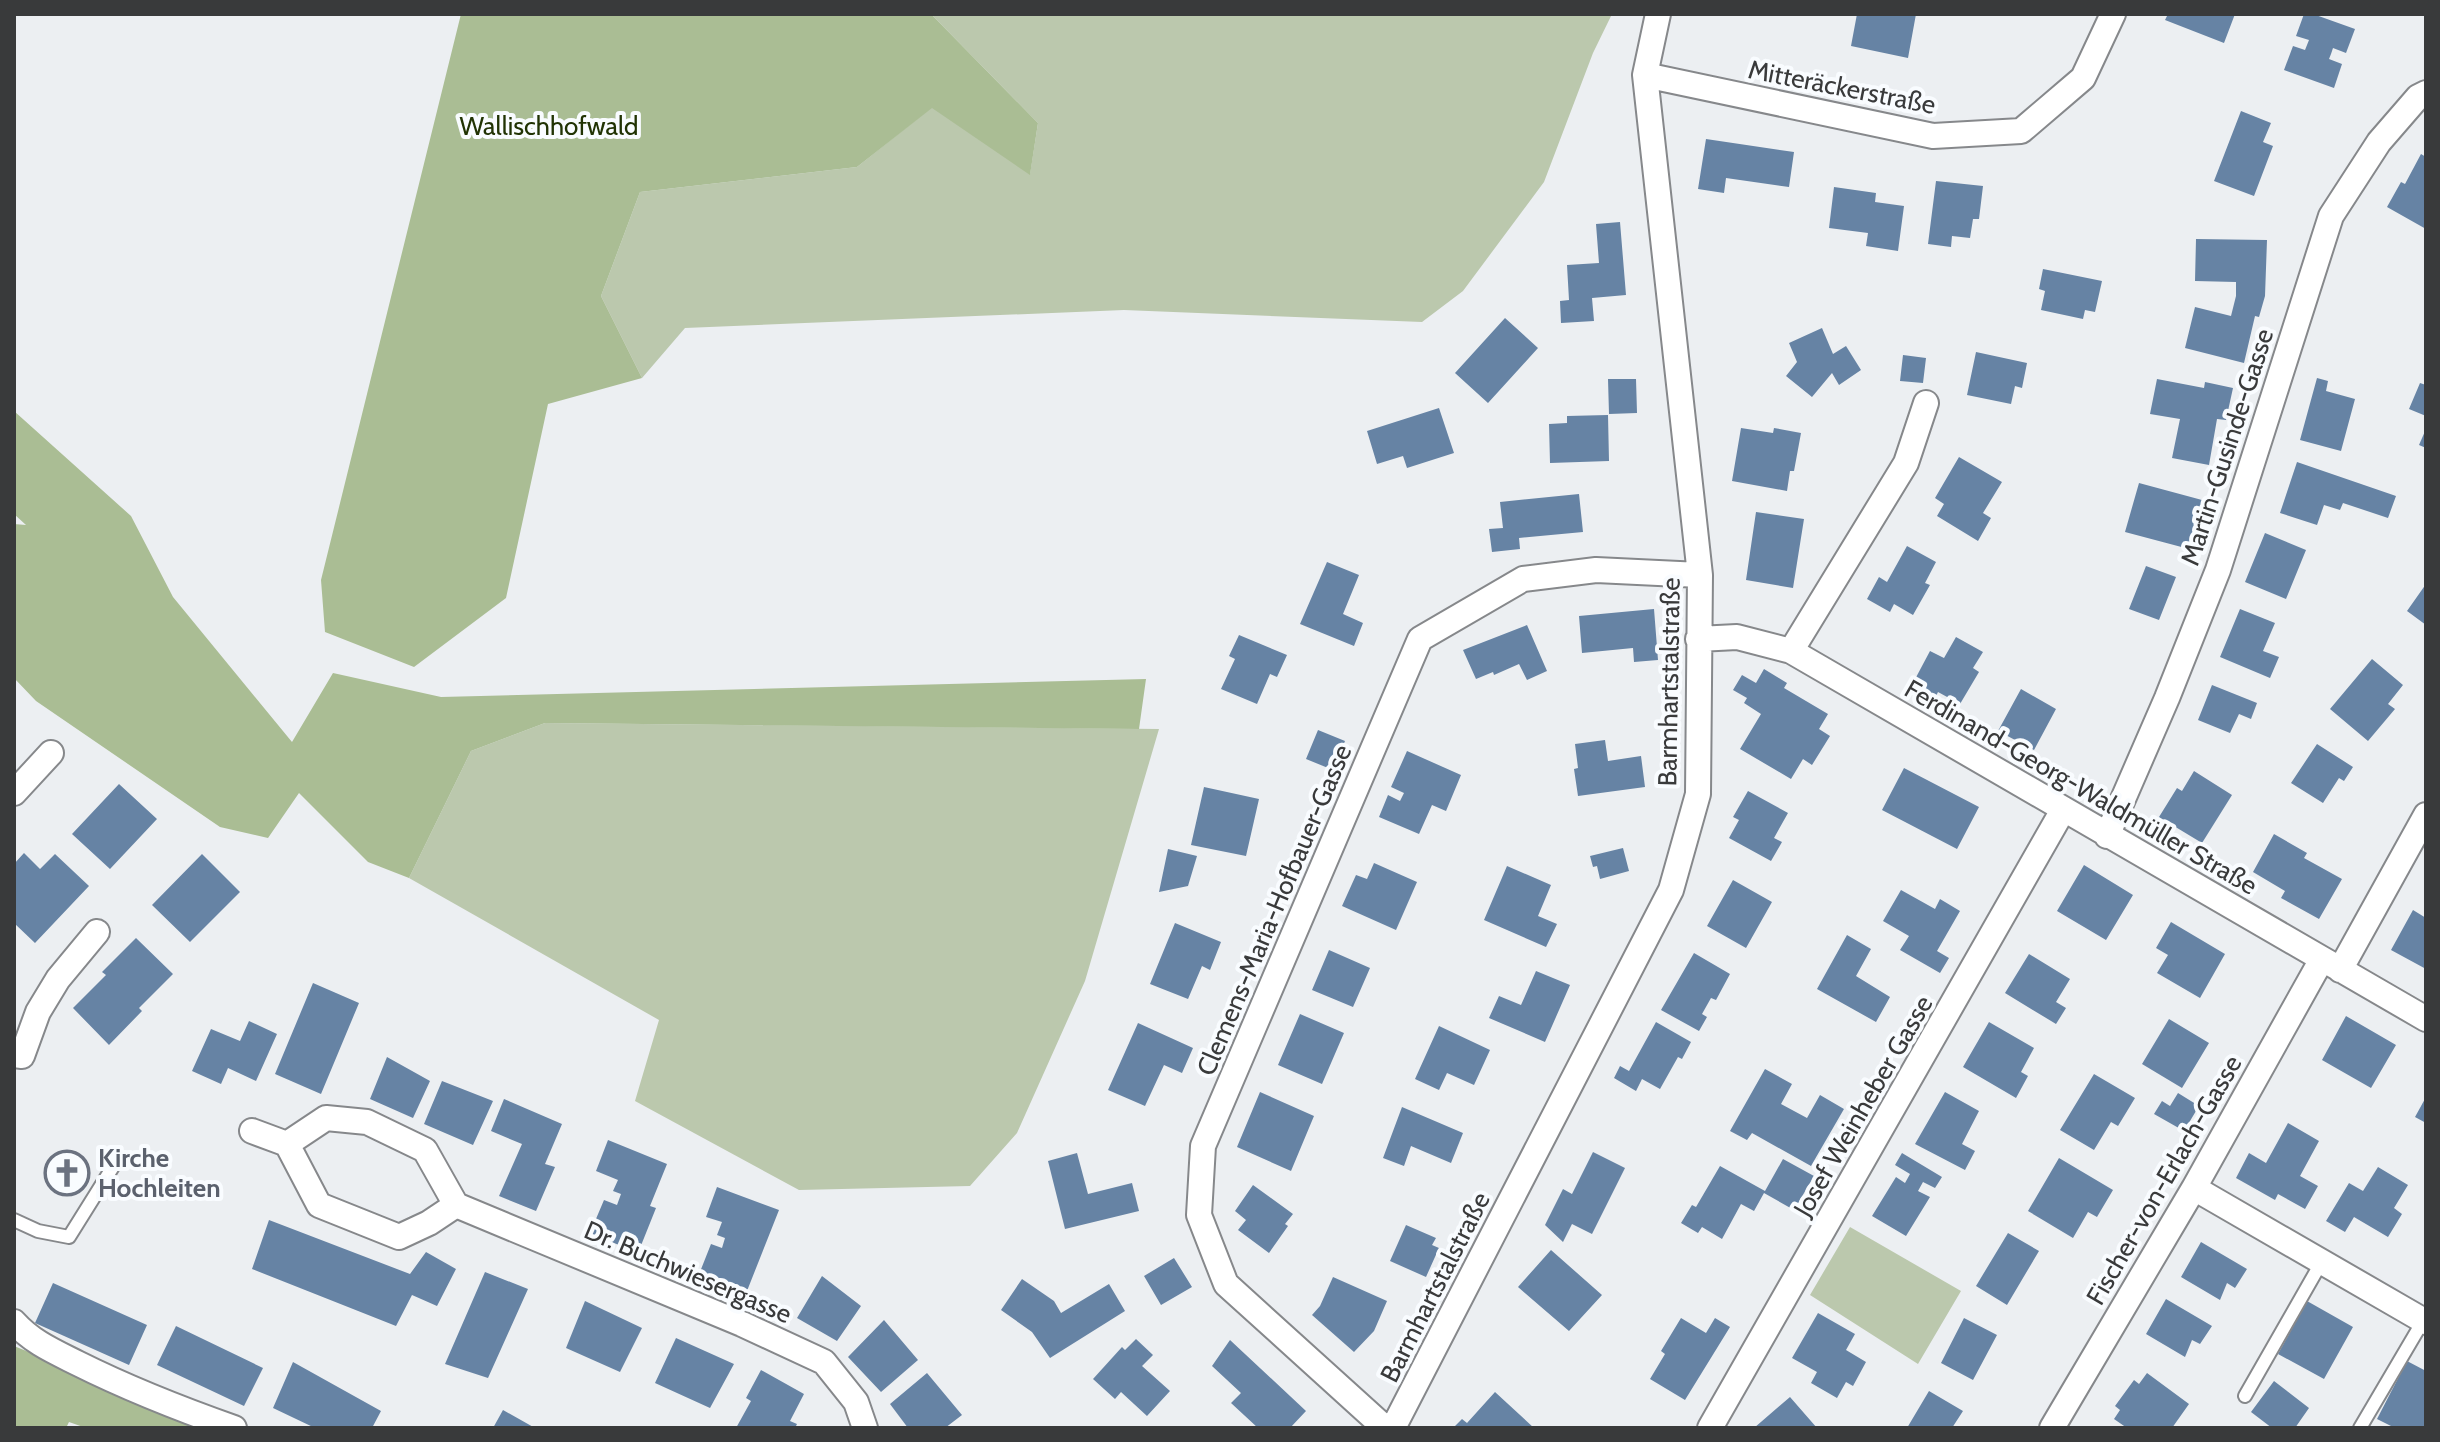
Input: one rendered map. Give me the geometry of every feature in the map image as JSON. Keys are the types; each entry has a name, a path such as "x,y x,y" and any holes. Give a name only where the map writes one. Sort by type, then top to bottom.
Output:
{"street":[{"name":"Barmhartstalstraße","path":"1393,1428 1671,890 1698,794 1700,575 1645,75 1658,14"},
{"name":"Mitteräckerstraße","path":"1645,75 1933,136 2021,131 2083,78 2113,14"},
{"name":"Martin-Gusinde-Gasse","path":"2107,836 2218,570 2331,216 2379,142 2418,97 2426,93"},
{"path":"1791,651 1906,463 1926,403"},
{"name":"Clemens-Maria-Hofbauer-Gasse","path":"1385,1428 1226,1284 1199,1215 1203,1146 1420,639 1523,579 1596,570 1700,575"},
{"name":"Ferdinand-Georg-Waldmüller Straße","path":"1698,639 1737,637 1791,651 2426,1019"},
{"path":"14,793 51,753"},
{"name":"Josef Weinheber Gasse","path":"1710,1428 2063,810"},
{"name":"Fischer-von-Erlach-Gasse","path":"2052,1428 2194,1188 2426,815"},
{"path":"14,1055 22,1056 38,1012 58,979 97,932"},
{"path":"252,1131 287,1144 319,1205 399,1237 456,1205 425,1150 367,1122 326,1118 287,1144"},
{"path":"2194,1188 2424,1321"},
{"name":"Dr. Buchwiesergasse","path":"456,1205 742,1324 824,1362 856,1402 865,1428"},
{"path":"14,1322 29,1339 96,1373 174,1407 234,1428"}],"lane":[{"path":"14,1220 38,1231 69,1237 119,1157"},
{"path":"2245,1396 2321,1263"},
{"path":"2360,1428 2424,1321"}],"green space":[{"name":"Wallischhofwald","path":"461,14 931,14 1038,123 1030,175 932,108 857,167 640,192 601,296 642,378 548,404 506,598 414,667 325,632 321,580"},
{"path":"931,14 1612,14 1593,53 1544,182 1463,291 1422,322 1124,310 685,328 642,378 601,296 640,192 857,167 932,107 1030,174 1038,123"},
{"path":"14,411 131,516 173,597 292,742 333,673 441,697 1146,679 1139,729 545,723 471,751 409,878 368,862 299,793 268,838 220,827 36,701 14,678 14,524 26,525 14,514"},
{"path":"545,723 1159,729 1085,981 1017,1133 970,1186 799,1190 635,1101 659,1020 409,878 471,751"},
{"path":"1850,1227 1961,1291 1918,1364 1810,1295"},
{"path":"14,1346 216,1428 86,1428 69,1422 66,1428 14,1428"}],"building":[{"path":"1857,14 1916,14 1908,58 1851,46"},
{"path":"2168,14 2235,14 2224,43 2165,20"},
{"path":"2304,14 2313,14 2355,29 2346,53 2333,48 2329,59 2342,64 2334,88 2284,70 2293,46 2305,50 2309,40 2296,36"},
{"path":"2241,111 2271,123 2263,142 2273,146 2254,196 2214,181"},
{"path":"1706,139 1794,152 1789,187 1726,178 1724,193 1698,189"},
{"path":"2421,154 2426,157 2426,229 2387,207 2401,182 2405,184"},
{"path":"1936,181 1983,186 1979,219 1973,219 1970,238 1952,236 1951,247 1928,244"},
{"path":"1834,187 1876,193 1875,202 1904,206 1898,251 1866,246 1868,233 1829,228"},
{"path":"1620,222 1626,295 1592,298 1594,321 1561,323 1560,301 1569,300 1567,265 1599,263 1596,224"},
{"path":"2196,239 2267,240 2265,296 2259,317 2255,316 2244,363 2185,348 2195,307 2231,316 2236,296 2236,282 2195,281"},
{"path":"2043,269 2102,281 2095,312 2085,310 2083,319 2041,310 2045,291 2039,289"},
{"path":"1505,318 1538,348 1488,403 1455,373"},
{"path":"1822,328 1833,354 1846,346 1861,370 1839,385 1832,373 1812,397 1786,376 1797,362 1789,343"},
{"path":"1976,352 2027,363 2022,388 2015,386 2011,404 1967,395"},
{"path":"1903,355 1926,358 1923,383 1900,381"},
{"path":"2317,378 2328,381 2326,391 2355,399 2341,451 2300,440"},
{"path":"1608,379 1636,379 1637,413 1609,414"},
{"path":"2157,379 2204,388 2205,382 2233,388 2226,420 2217,419 2209,465 2172,458 2180,419 2150,414"},
{"path":"2420,383 2426,385 2426,416 2409,409"},
{"path":"1439,408 1454,453 1407,468 1403,456 1377,464 1367,431"},
{"path":"1608,415 1609,461 1550,463 1549,424 1567,423 1567,416"},
{"path":"1741,428 1773,433 1774,428 1801,433 1787,491 1732,481"},
{"path":"2426,429 2426,448 2419,445"},
{"path":"1959,457 2002,482 1983,513 1991,518 1978,541 1937,516 1944,504 1935,498"},
{"path":"2297,462 2396,496 2388,518 2343,503 2340,510 2324,505 2317,525 2280,513"},
{"path":"2139,483 2202,500 2189,549 2125,532"},
{"path":"1579,494 1583,532 1519,538 1520,549 1492,552 1489,529 1503,528 1500,502"},
{"path":"1756,512 1804,519 1793,588 1746,580"},
{"path":"2265,533 2306,550 2286,599 2245,582"},
{"path":"1907,546 1936,562 1925,583 1930,585 1913,615 1894,604 1890,612 1867,599 1879,577 1887,582"},
{"path":"1327,562 1359,575 1343,614 1363,623 1354,646 1300,624"},
{"path":"2146,566 2176,577 2159,620 2129,609"},
{"path":"2426,584 2426,625 2407,611"},
{"path":"1654,609 1658,660 1634,662 1633,648 1582,653 1579,616"},
{"path":"2240,609 2275,623 2263,651 2279,657 2270,678 2220,657"},
{"path":"1527,625 1547,671 1527,680 1519,664 1476,679 1463,650"},
{"path":"1239,635 1287,655 1277,677 1270,674 1257,704 1221,689 1235,659 1229,656"},
{"path":"1956,637 1983,652 1973,668 1979,672 1960,704 1938,692 1936,696 1913,683 1930,651 1944,658"},
{"path":"2372,659 2403,685 2388,704 2395,709 2368,741 2330,709"},
{"path":"1764,669 1787,683 1784,688 1828,714 1819,729 1830,736 1812,765 1803,759 1791,779 1740,749 1761,714 1744,703 1747,698 1733,690 1742,675 1756,683"},
{"path":"2212,685 2257,703 2251,719 2239,714 2230,733 2198,720"},
{"path":"2021,689 2056,709 2034,750 1998,731"},
{"path":"1318,730 1345,741 1333,770 1306,759"},
{"path":"1605,740 1608,761 1641,756 1645,787 1578,796 1574,769 1578,768 1575,744"},
{"path":"2317,744 2353,767 2344,781 2339,778 2323,803 2291,783"},
{"path":"1407,751 1461,775 1446,811 1432,805 1419,834 1379,817 1388,795 1400,801 1404,793 1391,787"},
{"path":"1904,768 1979,807 1957,849 1882,810"},
{"path":"2194,771 2232,795 2202,843 2159,817 2177,788 2182,791"},
{"path":"119,784 157,819 110,869 72,834"},
{"path":"1204,787 1259,799 1246,856 1191,845"},
{"path":"1748,791 1788,813 1774,838 1782,842 1771,861 1729,838 1739,820 1733,817"},
{"path":"2274,834 2307,853 2304,858 2342,879 2319,919 2281,898 2285,891 2253,872"},
{"path":"1623,848 1629,871 1600,879 1597,866 1593,867 1590,856"},
{"path":"1168,849 1197,856 1188,886 1159,892"},
{"path":"24,853 40,869 55,854 89,886 35,943 14,923 14,864"},
{"path":"202,854 240,892 190,942 152,905"},
{"path":"1374,863 1417,882 1396,930 1342,906 1356,875 1367,879"},
{"path":"2084,865 2133,895 2106,940 2057,911"},
{"path":"1507,866 1551,885 1538,916 1557,924 1546,947 1484,920"},
{"path":"1733,880 1772,902 1746,948 1707,926"},
{"path":"1901,890 1935,909 1940,899 1960,911 1937,951 1949,958 1940,973 1900,950 1909,936 1883,921"},
{"path":"2413,910 2426,918 2426,969 2391,950"},
{"path":"2171,922 2225,954 2200,998 2157,973 2168,955 2156,948"},
{"path":"1175,923 1221,942 1210,970 1202,966 1188,999 1150,984"},
{"path":"1847,935 1871,949 1856,976 1890,997 1876,1022 1817,989"},
{"path":"136,938 173,974 139,1008 142,1011 109,1045 73,1008 106,975 102,972"},
{"path":"1329,950 1370,968 1353,1007 1312,990"},
{"path":"1694,953 1730,974 1716,1000 1711,998 1702,1014 1707,1017 1699,1031 1661,1010"},
{"path":"2029,954 2070,979 2056,1002 2066,1008 2056,1024 2005,993"},
{"path":"1536,971 1570,985 1545,1042 1489,1018 1499,996 1521,1005"},
{"path":"313,983 359,1003 321,1094 275,1074"},
{"path":"1300,1014 1344,1033 1322,1084 1278,1065"},
{"path":"2346,1016 2396,1045 2371,1088 2322,1060"},
{"path":"2169,1019 2209,1043 2182,1088 2142,1064"},
{"path":"249,1021 277,1034 256,1081 228,1068 221,1084 192,1071 211,1029 240,1041"},
{"path":"1656,1022 1691,1042 1682,1059 1678,1057 1660,1089 1642,1079 1636,1091 1614,1078 1620,1066 1629,1071"},
{"path":"1989,1022 2034,1048 2021,1072 2028,1076 2016,1098 1963,1067"},
{"path":"1138,1023 1193,1048 1182,1073 1164,1065 1145,1106 1108,1090"},
{"path":"1439,1026 1490,1050 1474,1085 1447,1073 1439,1090 1415,1079"},
{"path":"387,1057 430,1081 413,1118 370,1099"},
{"path":"1765,1069 1792,1084 1781,1104 1807,1118 1820,1095 1844,1109 1811,1166 1752,1133 1747,1140 1730,1131"},
{"path":"2094,1074 2135,1098 2118,1126 2111,1122 2094,1150 2060,1130"},
{"path":"442,1081 493,1101 473,1145 424,1124"},
{"path":"1260,1092 1314,1116 1291,1171 1237,1147"},
{"path":"1945,1092 1979,1111 1962,1144 1975,1151 1965,1170 1915,1144"},
{"path":"2178,1093 2199,1106 2184,1131 2154,1114 2162,1101 2170,1106"},
{"path":"2426,1097 2426,1123 2415,1117"},
{"path":"504,1099 562,1124 545,1164 555,1167 536,1211 499,1196 522,1144 491,1131"},
{"path":"1402,1107 1463,1133 1451,1163 1411,1146 1404,1166 1383,1158"},
{"path":"2288,1123 2319,1141 2300,1176 2318,1186 2305,1209 2278,1194 2275,1200 2236,1178 2249,1153 2266,1163"},
{"path":"608,1140 667,1164 650,1206 656,1208 638,1253 590,1233 604,1200 617,1205 621,1194 613,1191 618,1180 596,1171"},
{"path":"1593,1152 1625,1168 1592,1234 1572,1224 1563,1242 1545,1225 1563,1189 1572,1194"},
{"path":"1077,1153 1088,1194 1132,1183 1139,1211 1065,1229 1048,1161"},
{"path":"1902,1153 1942,1177 1935,1188 1923,1182 1918,1191 1930,1197 1906,1236 1872,1216 1896,1177 1905,1183 1910,1174 1895,1165"},
{"path":"2059,1158 2113,1190 2097,1217 2088,1212 2073,1238 2028,1211"},
{"path":"1783,1159 1814,1176 1794,1210 1764,1193 1754,1211 1741,1204 1722,1239 1702,1227 1698,1233 1681,1223 1692,1205 1696,1207 1720,1166 1765,1191"},
{"path":"2378,1167 2408,1185 2394,1208 2402,1214 2388,1237 2354,1217 2345,1232 2326,1221 2349,1183 2363,1191"},
{"path":"1253,1185 1293,1214 1269,1253 1238,1230 1246,1220 1235,1211"},
{"path":"717,1187 779,1210 745,1296 696,1282 711,1244 722,1248 725,1238 717,1235 722,1222 706,1217"},
{"path":"269,1220 410,1274 426,1252 456,1269 437,1306 412,1295 396,1326 252,1269"},
{"path":"1406,1225 1436,1238 1432,1245 1439,1248 1426,1277 1390,1261"},
{"path":"2008,1233 2039,1251 2007,1305 1976,1286"},
{"path":"2201,1242 2247,1269 2235,1288 2227,1283 2220,1300 2181,1277"},
{"path":"1551,1250 1602,1295 1569,1331 1518,1287"},
{"path":"1174,1258 1192,1287 1161,1305 1144,1276"},
{"path":"485,1272 528,1289 488,1378 445,1364"},
{"path":"822,1276 861,1306 837,1341 797,1318"},
{"path":"1333,1277 1387,1301 1374,1331 1354,1352 1312,1315 1320,1306"},
{"path":"1022,1279 1054,1301 1061,1313 1109,1284 1125,1311 1050,1358 1032,1332 1001,1310"},
{"path":"53,1283 147,1325 129,1365 35,1323"},
{"path":"2166,1299 2212,1326 2200,1344 2192,1340 2185,1357 2146,1334"},
{"path":"585,1301 642,1328 620,1372 566,1348"},
{"path":"2307,1301 2353,1327 2324,1379 2278,1354"},
{"path":"1818,1313 1855,1334 1846,1350 1866,1362 1853,1386 1846,1382 1837,1398 1811,1383 1817,1372 1792,1358"},
{"path":"1681,1318 1706,1333 1715,1318 1730,1327 1685,1400 1650,1379 1665,1354 1661,1351"},
{"path":"1964,1318 1997,1335 1973,1380 1941,1363"},
{"path":"884,1320 918,1360 881,1392 848,1357"},
{"path":"176,1326 263,1368 244,1406 157,1365"},
{"path":"676,1338 734,1364 710,1408 655,1383"},
{"path":"1136,1339 1153,1355 1142,1366 1170,1391 1147,1416 1121,1392 1115,1399 1093,1379 1122,1347 1125,1350"},
{"path":"1230,1340 1306,1411 1290,1428 1258,1428 1231,1403 1241,1393 1212,1366"},
{"path":"2407,1361 2426,1371 2426,1428 2395,1428 2377,1419"},
{"path":"293,1362 381,1411 372,1428 315,1428 273,1408"},
{"path":"761,1370 804,1394 790,1421 797,1424 795,1428 736,1428 751,1401 746,1398"},
{"path":"927,1373 962,1415 945,1428 908,1428 890,1404"},
{"path":"2147,1373 2189,1404 2172,1428 2127,1428 2114,1419 2120,1410 2115,1406 2134,1380 2139,1384"},
{"path":"2274,1381 2309,1408 2295,1428 2272,1428 2251,1412"},
{"path":"1929,1391 1963,1411 1952,1428 1907,1428"},
{"path":"1495,1392 1534,1428 1453,1428 1462,1419 1467,1423"},
{"path":"1790,1397 1817,1428 1754,1428"},
{"path":"503,1410 535,1428 493,1428"}],"place":[{"name":"Kirche Hochleiten","path":"67,1173"}]}
